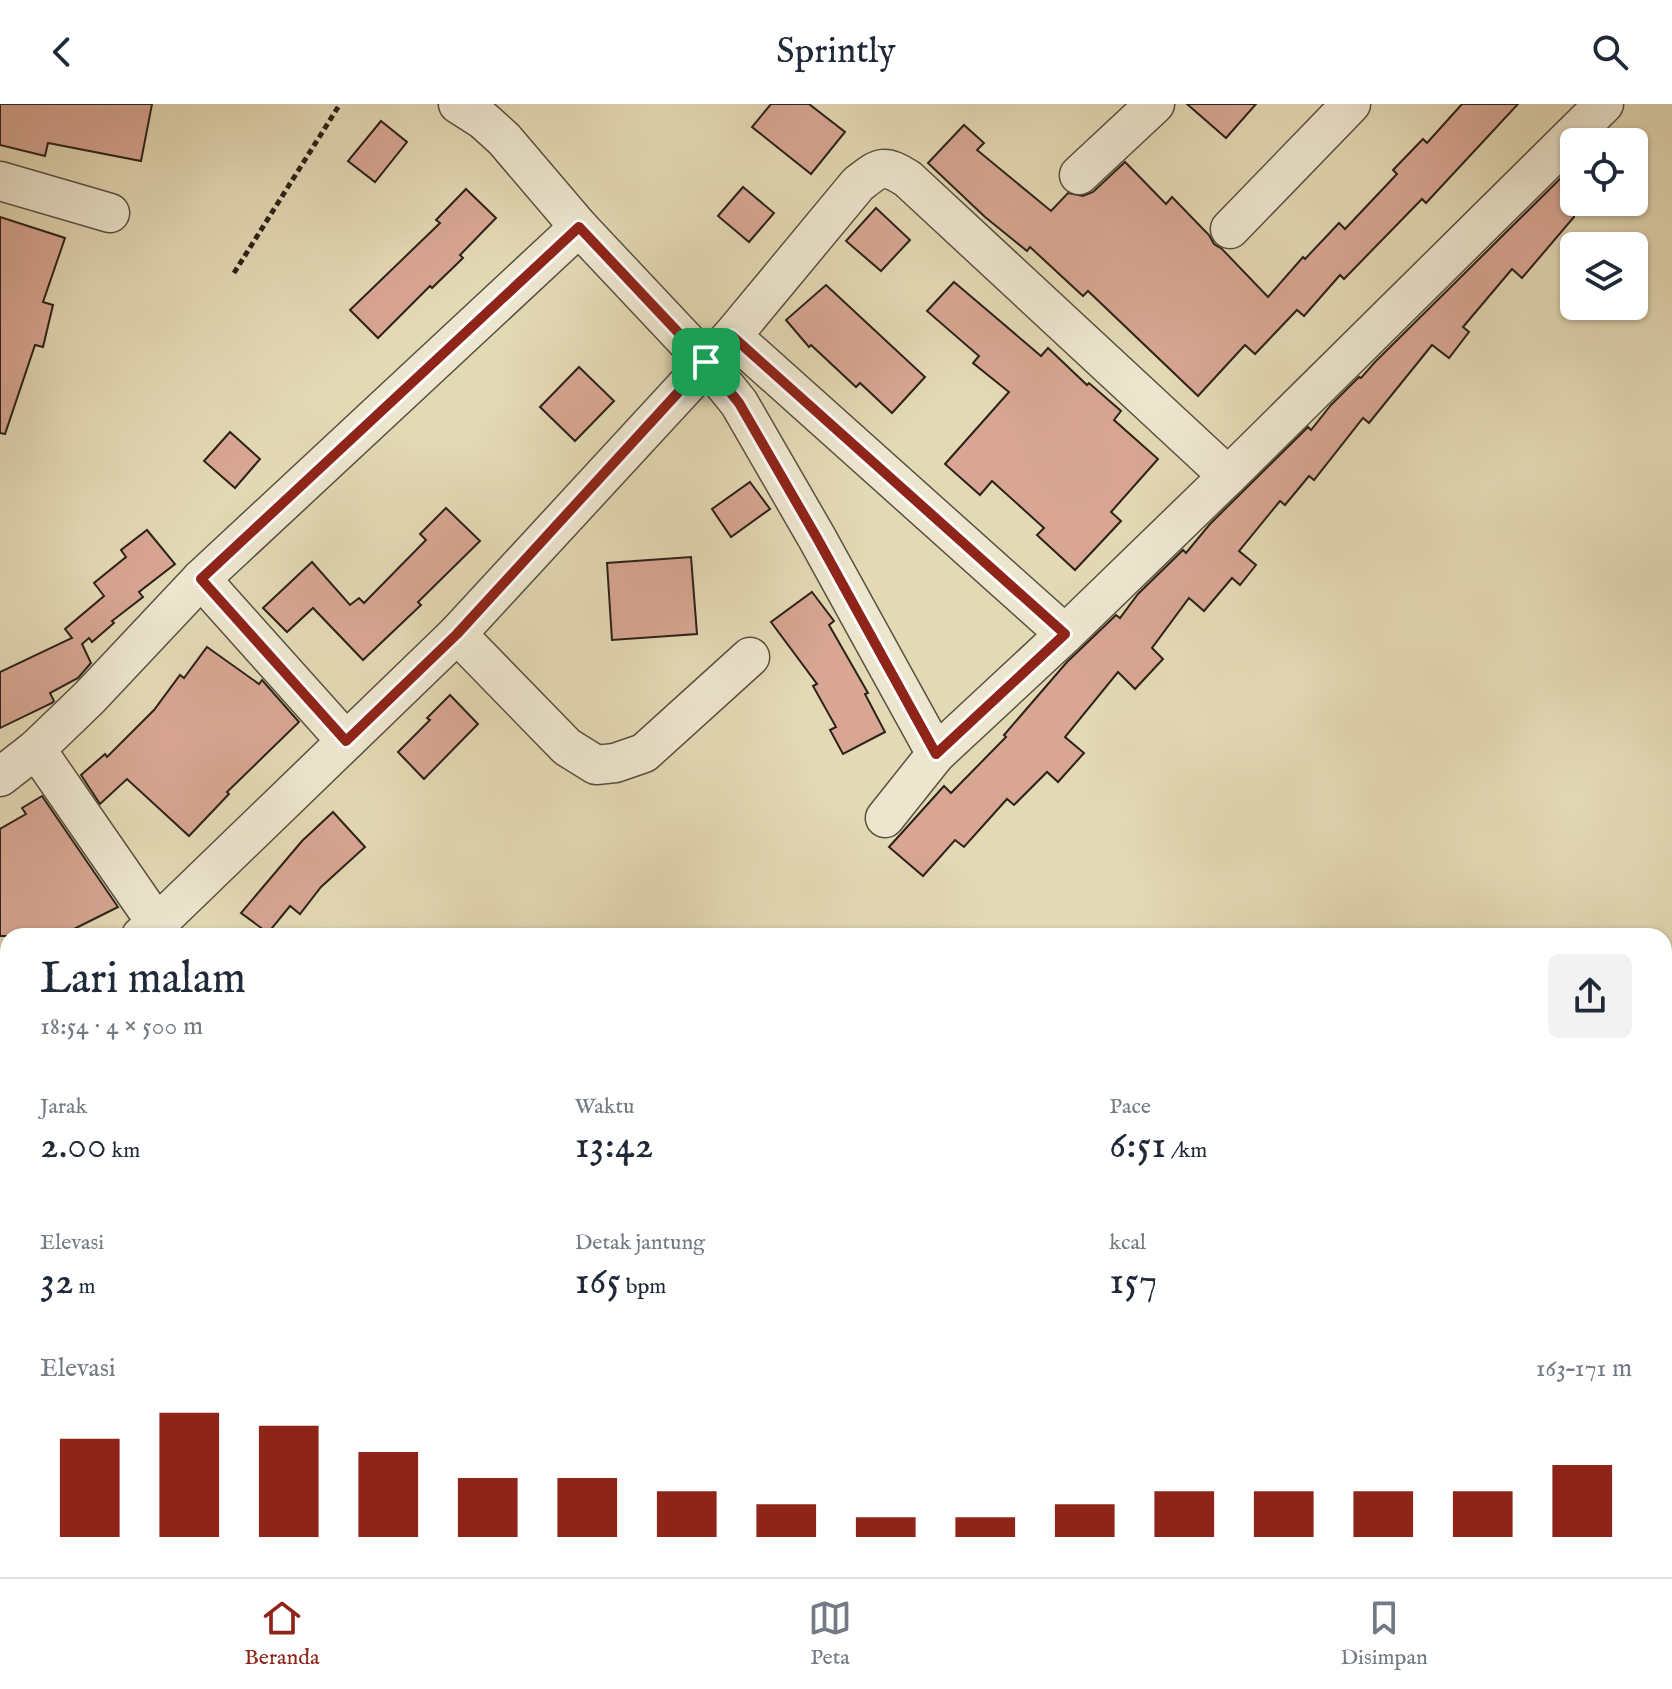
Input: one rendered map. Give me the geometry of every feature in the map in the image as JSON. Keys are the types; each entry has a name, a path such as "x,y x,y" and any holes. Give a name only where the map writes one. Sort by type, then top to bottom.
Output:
{"street":[{"path":"458,104 483,120 504,139 579,227 719,349 1065,634"},
{"path":"1079,175 1155,104"},
{"path":"1230,229 1351,104"},
{"path":"885,818 936,754 1228,476 1604,104"},
{"path":"151,928 457,634 719,349 858,184 879,168 891,168 908,179 1228,476"},
{"path":"0,181 110,213"},
{"path":"0,777 36,749 110,677 201,579 579,227"},
{"path":"719,349 739,403 936,754"},
{"path":"201,579 346,741"},
{"path":"457,634 567,747 596,765 615,763 644,753 750,657"},
{"path":"36,749 148,928"}],"path":[{"path":"234,273 340,104"}],"building":[{"path":"0,104 152,104 141,161 48,143 45,156 0,145"},
{"path":"771,104 809,104 845,132 811,174 752,127"},
{"path":"1187,104 1256,104 1226,138"},
{"path":"1462,104 1518,104 1426,203 1422,199 1344,279 1340,275 1304,316 1297,310 1255,354 1245,345 1198,396 1088,291 1083,296 1030,247 1027,251 985,217 928,163 964,125 984,143 977,150 1051,211 1068,193 1083,196 1093,192 1125,162 1166,204 1172,197 1268,297 1303,257 1305,259 1339,223 1345,229 1397,174 1393,170 1423,139 1427,143"},
{"path":"381,121 407,142 375,182 348,161"},
{"path":"1560,179 1560,216 1574,217 1522,278 1512,269 1463,327 1469,332 1449,358 1432,345 1369,423 1363,418 1314,480 1309,476 1285,505 1280,501 1239,551 1256,565 1240,585 1232,578 1204,611 1189,598 1152,648 1163,659 1135,689 1118,672 1065,737 1084,753 1058,782 1047,772 1014,805 1007,799 964,847 955,840 923,876 889,847 944,786 951,793 1006,737 1004,735 1067,662 1116,615 1120,618 1138,594 1183,550 1186,553 1210,524 1308,427 1311,430 1331,405"},
{"path":"743,187 774,213 749,242 718,216"},
{"path":"466,189 496,218 460,255 463,258 378,338 350,310 440,223 436,220"},
{"path":"876,208 910,240 881,271 846,241"},
{"path":"0,217 65,238 43,302 53,305 43,347 35,345 5,434 0,433"},
{"path":"954,282 1041,356 1048,348 1087,385 1089,383 1121,411 1114,420 1158,459 1111,512 1121,521 1075,570 1037,535 1044,528 992,481 980,495 945,464 1009,392 973,363 979,356 927,311"},
{"path":"826,285 925,377 892,413 860,383 856,387 811,345 809,347 786,320"},
{"path":"579,367 614,401 575,441 540,407"},
{"path":"230,432 260,459 235,488 204,461"},
{"path":"750,482 770,509 731,537 712,509"},
{"path":"446,508 480,541 418,602 421,605 363,660 313,608 287,632 263,608 312,562 350,605 359,598 364,603 426,540 420,534"},
{"path":"147,530 175,564 139,592 143,597 112,621 114,623 92,642 89,638 82,644 91,663 78,678 50,693 52,703 0,728 0,672 72,638 65,629 104,596 94,583 126,557 121,550"},
{"path":"691,557 697,634 612,640 607,563"},
{"path":"812,592 834,621 829,625 868,693 865,694 885,732 843,754 830,730 836,727 813,686 817,684 771,622"},
{"path":"207,647 259,684 262,680 299,722 227,792 229,794 189,836 127,779 100,804 81,775 105,754 107,757 154,710 180,675 184,678"},
{"path":"450,695 478,724 424,779 398,752"},
{"path":"42,796 118,907 76,928 0,928 0,829 26,814 22,808"},
{"path":"333,812 365,847 321,887 300,914 290,906 272,928 261,928 241,913 302,841"}],"route":[{"path":"706,362 457,634 346,741 201,579 579,227 706,362 739,403 936,754 1065,634 732,336 706,362"}]}
